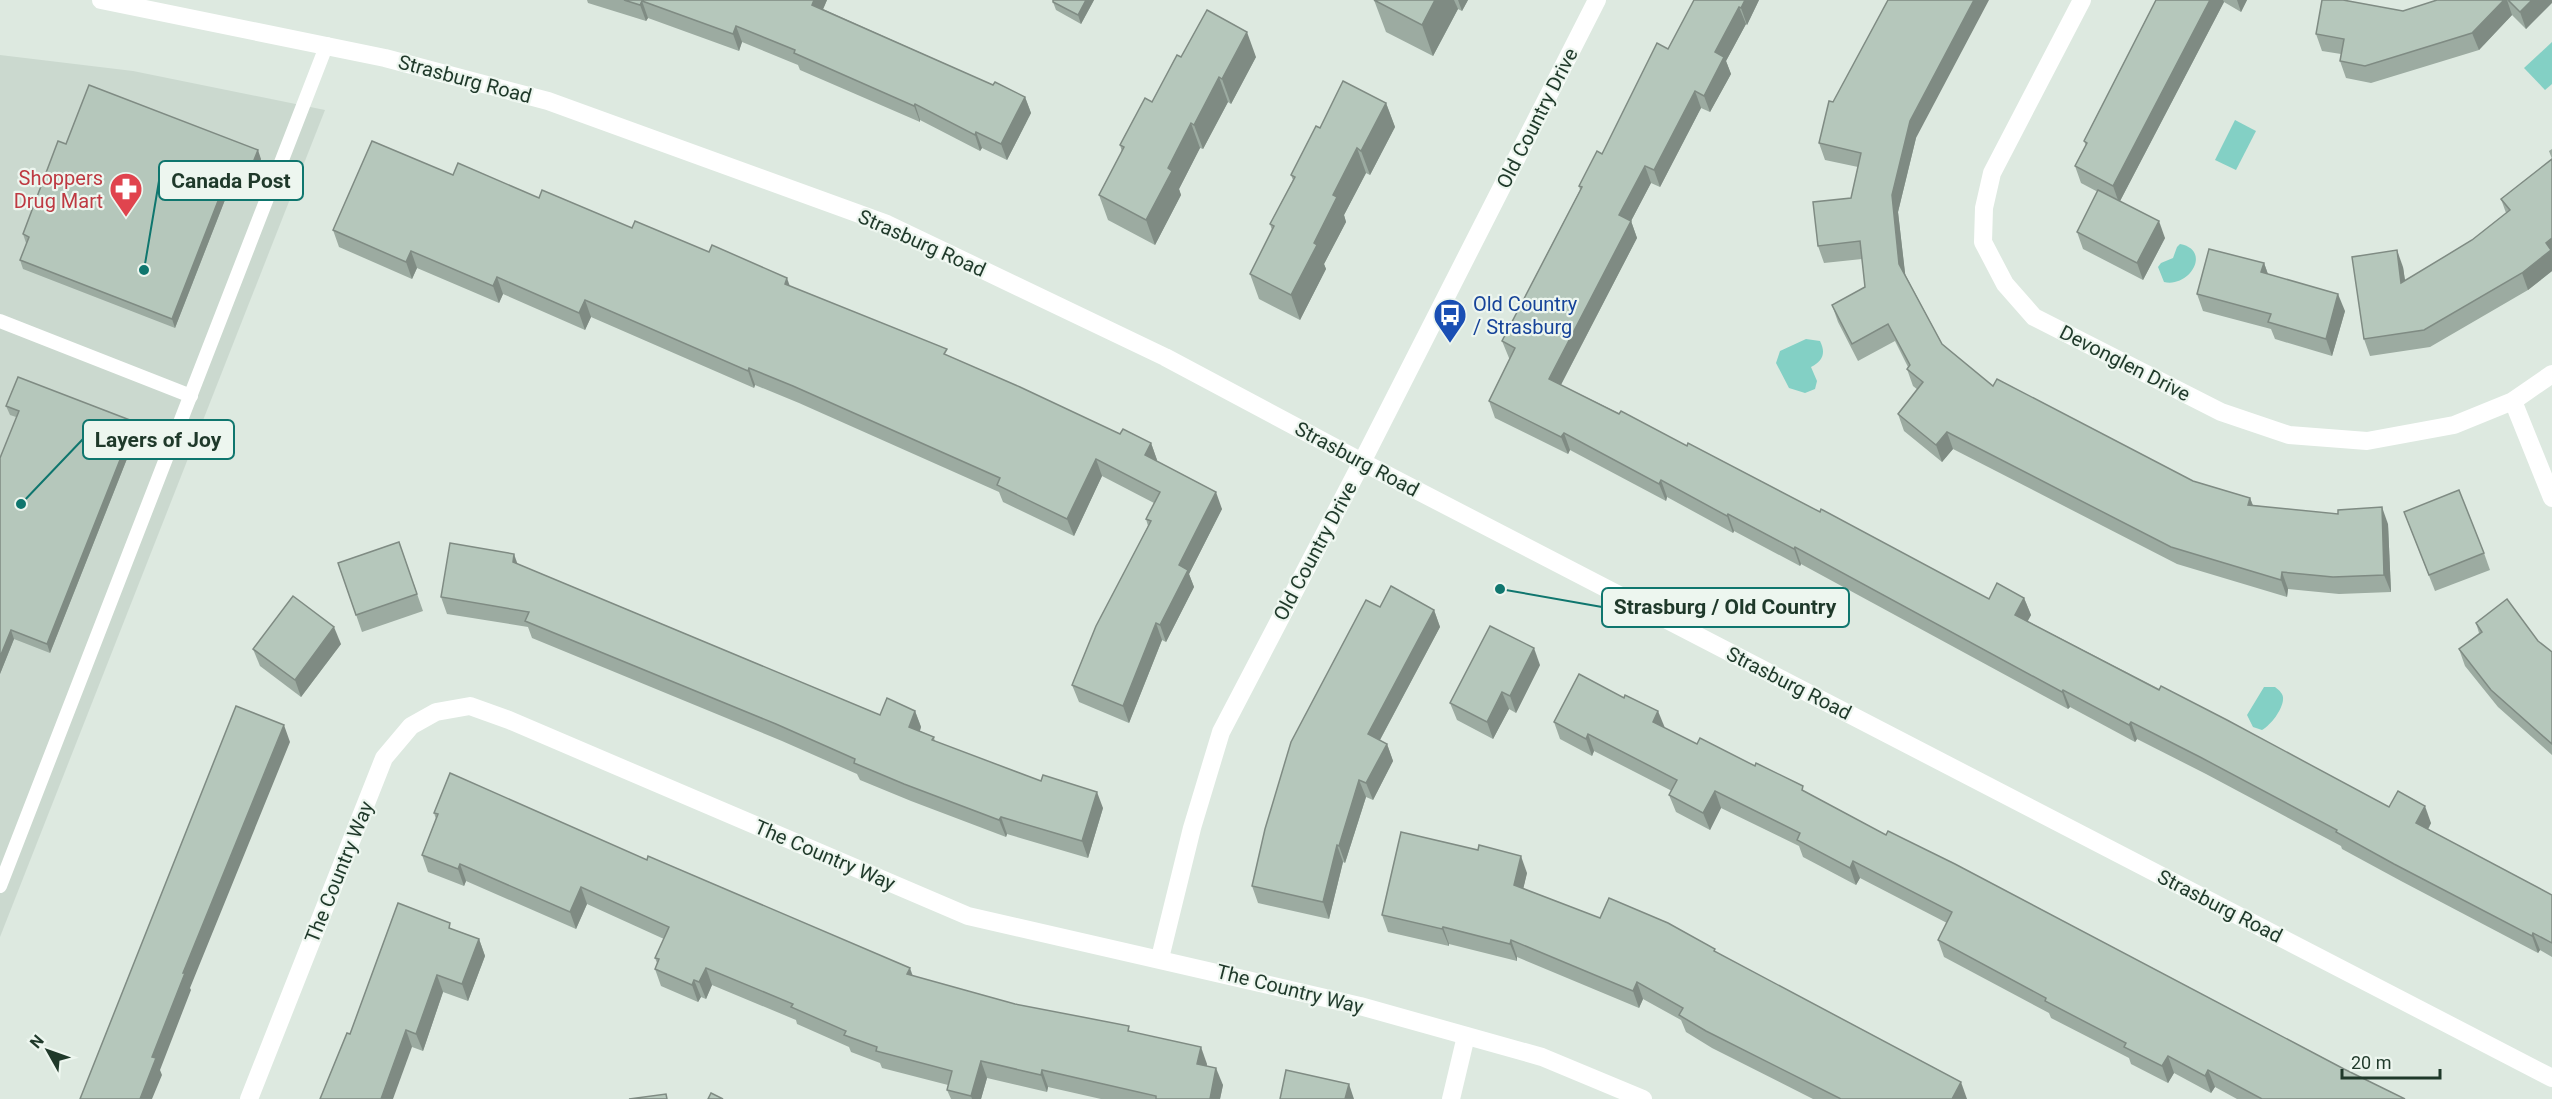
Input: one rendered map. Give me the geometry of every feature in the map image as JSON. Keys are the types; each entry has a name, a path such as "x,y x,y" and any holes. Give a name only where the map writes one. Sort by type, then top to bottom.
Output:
{"street":[{"name":"Strasburg Road","path":"101,0 327,44 548,101 887,224 1164,357 1362,462 2552,1078"},
{"name":"Old Country Drive","path":"1160,958 1192,828 1221,732 1362,462 1597,0"},
{"name":"Devonglen Drive","path":"2082,0 1992,173 1984,208 1983,242 2005,284 2034,317 2221,412 2289,435 2367,441 2454,424 2513,401 2552,374"},
{"path":"2513,401 2552,498"},
{"name":"The Country Way","path":"249,1099 384,758 411,726 436,712 470,706 509,720 968,916 1160,958 1360,1006 1542,1057 1643,1099"},
{"path":"1451,1099 1466,1036"}],"lane":[{"path":"0,886 327,44"},
{"path":"0,321 191,396"}],"shaded area":[{"path":"0,55 133,71 325,110 0,937"}],"water":[{"path":"2552,42 2552,84 2545,90 2524,68"},
{"path":"2235,120 2256,131 2236,170 2215,160"},
{"path":"2180,244 2195,253 2194,268 2182,279 2164,282 2158,267 2161,263 2173,258"},
{"path":"1806,339 1820,341 1823,353 1821,359 1811,367 1817,381 1815,389 1805,393 1789,388 1776,363 1780,351"},
{"path":"2264,687 2275,687 2281,692 2283,698 2276,717 2262,730 2253,727 2247,715"}],"building":[{"path":"624,0 814,0 812,5 993,85 995,82 1025,97 1001,144 976,132 975,135 915,104 914,106 794,53 795,50 736,26 733,34 642,1 640,5"},
{"path":"1053,0 1086,0 1078,15"},
{"path":"1374,0 1435,0 1422,25"},
{"path":"1694,0 1745,0 1715,52 1724,57 1704,96 1695,91 1654,170 1645,166 1619,215 1631,221 1549,379 1619,414 1621,411 1687,446 1688,443 1820,512 1821,509 1989,599 1997,583 2024,598 2015,615 2159,690 2161,686 2389,807 2398,791 2425,806 2416,823 2552,895 2552,943 2533,933 2532,936 2394,864 2336,832 2337,830 2200,757 2131,722 2129,725 2063,690 2062,692 1795,547 1794,549 1728,514 1727,516 1661,480 1659,484 1564,433 1561,437 1489,401 1515,348 1502,341 1582,187 1579,186 1597,151 1602,154 1657,43 1668,49"},
{"path":"1888,0 1974,0 1910,121 1892,195 1899,264 1942,344 1993,386 1997,379 2193,481 2250,498 2248,505 2338,514 2338,510 2382,507 2384,575 2333,577 2282,572 2281,580 2171,547 1947,432 1936,445 1898,414 1923,382 1907,369 1910,365 1888,324 1852,344 1832,305 1865,287 1860,241 1818,246 1813,202 1851,198 1861,153 1819,143 1829,101 1833,102"},
{"path":"2156,0 2210,0 2113,186 2075,166 2087,143 2084,141"},
{"path":"2322,0 2343,0 2403,11 2437,0 2504,0 2472,33 2365,66 2340,61 2344,39 2316,34"},
{"path":"2508,0 2532,0 2520,12"},
{"path":"1207,10 1247,32 1222,79 1219,77 1194,125 1191,123 1168,168 1172,171 1146,220 1099,195 1124,147 1120,145 1145,98 1152,102 1177,55 1181,57"},
{"path":"1343,81 1386,103 1361,151 1357,148 1333,195 1337,197 1314,243 1317,245 1291,295 1250,274 1274,226 1270,224 1295,177 1291,175 1316,126 1320,128"},
{"name":"Shoppers Drug Mart","path":"89,85 258,150 244,185 227,178 172,319 20,260 29,237 23,234 58,141 66,144"},
{"path":"372,141 453,175 458,163 539,198 542,190 632,228 635,221 709,252 712,245 787,278 785,284 947,349 944,354 1120,434 1123,429 1151,443 1145,455 1216,492 1179,565 1188,570 1160,625 1156,623 1123,706 1072,685 1096,626 1151,521 1146,519 1160,492 1096,459 1067,519 997,485 1000,478 793,386 749,368 748,371 585,300 579,313 497,277 493,286 411,251 406,262 333,230"},
{"path":"2552,159 2552,238 2546,243 2551,250 2522,273 2424,330 2364,339 2352,257 2397,250 2401,283 2472,240 2510,210 2501,199"},
{"path":"2098,190 2159,221 2137,263 2077,232"},
{"path":"2209,249 2264,263 2261,272 2338,294 2326,339 2268,322 2271,314 2197,294"},
{"path":"18,377 135,422 47,644 11,630 0,657 0,458 19,411 6,406"},
{"path":"2459,490 2484,553 2429,575 2404,512"},
{"path":"399,542 417,594 356,615 338,563"},
{"path":"450,543 514,554 513,562 880,715 887,698 915,711 909,727 934,737 932,740 1041,781 1043,775 1097,792 1082,841 1001,817 999,820 904,784 854,763 855,759 776,724 525,621 529,612 441,597"},
{"path":"1391,586 1434,610 1368,734 1387,744 1366,783 1359,780 1339,846 1337,845 1323,902 1252,886 1265,829 1291,742 1366,600 1380,607"},
{"path":"293,596 334,627 295,680 253,649"},
{"path":"2507,599 2538,641 2552,652 2552,744 2491,690 2459,649 2482,632 2476,623"},
{"path":"1490,626 1534,648 1510,696 1502,692 1487,722 1450,703"},
{"path":"1579,674 1624,698 1625,695 1658,711 1653,722 1697,744 1700,738 1755,766 1756,763 1803,786 1802,790 1886,835 1888,831 1955,864 2405,1099 2262,1099 2208,1070 2205,1076 2168,1056 2162,1066 2124,1047 2126,1043 2045,1001 2046,998 1938,940 1952,912 1853,861 1850,868 1797,840 1800,833 1715,791 1703,813 1669,795 1677,780 1588,734 1586,739 1554,722"},
{"path":"236,706 284,725 183,973 185,973 152,1057 156,1058 140,1099 80,1099"},
{"path":"450,773 647,860 648,856 910,968 907,974 1015,1004 1129,1026 1128,1031 1201,1047 1197,1064 1216,1068 1210,1099 1156,1099 1156,1096 1042,1070 1041,1075 981,1061 971,1096 947,1090 952,1071 876,1051 877,1047 844,1035 846,1031 791,1007 793,1004 706,968 699,982 694,980 692,985 655,969 659,959 655,958 669,927 581,887 570,912 460,864 458,869 422,855 438,814 434,813"},
{"path":"1401,832 1478,850 1479,845 1521,856 1514,885 1600,918 1609,898 1668,923 1715,949 1714,951 1961,1082 1952,1099 1841,1099 1706,1031 1679,1015 1683,1008 1637,982 1633,991 1511,940 1510,944 1382,915"},
{"path":"398,903 450,923 449,928 479,939 462,984 437,975 416,1034 406,1030 381,1099 320,1099 347,1033 350,1034"},
{"path":"1286,1070 1349,1084 1345,1099 1280,1099"},
{"path":"711,1093 723,1099 708,1099"},
{"path":"666,1094 667,1099 629,1099"}],"place":[{"name":"Shoppers Drug Mart","path":"126,218"},
{"name":"Canada Post","path":"144,270"},
{"name":"Old Country / Strasburg","path":"1450,344"},
{"name":"Layers of Joy","path":"21,504"},
{"name":"Strasburg / Old Country","path":"1500,589"}]}
